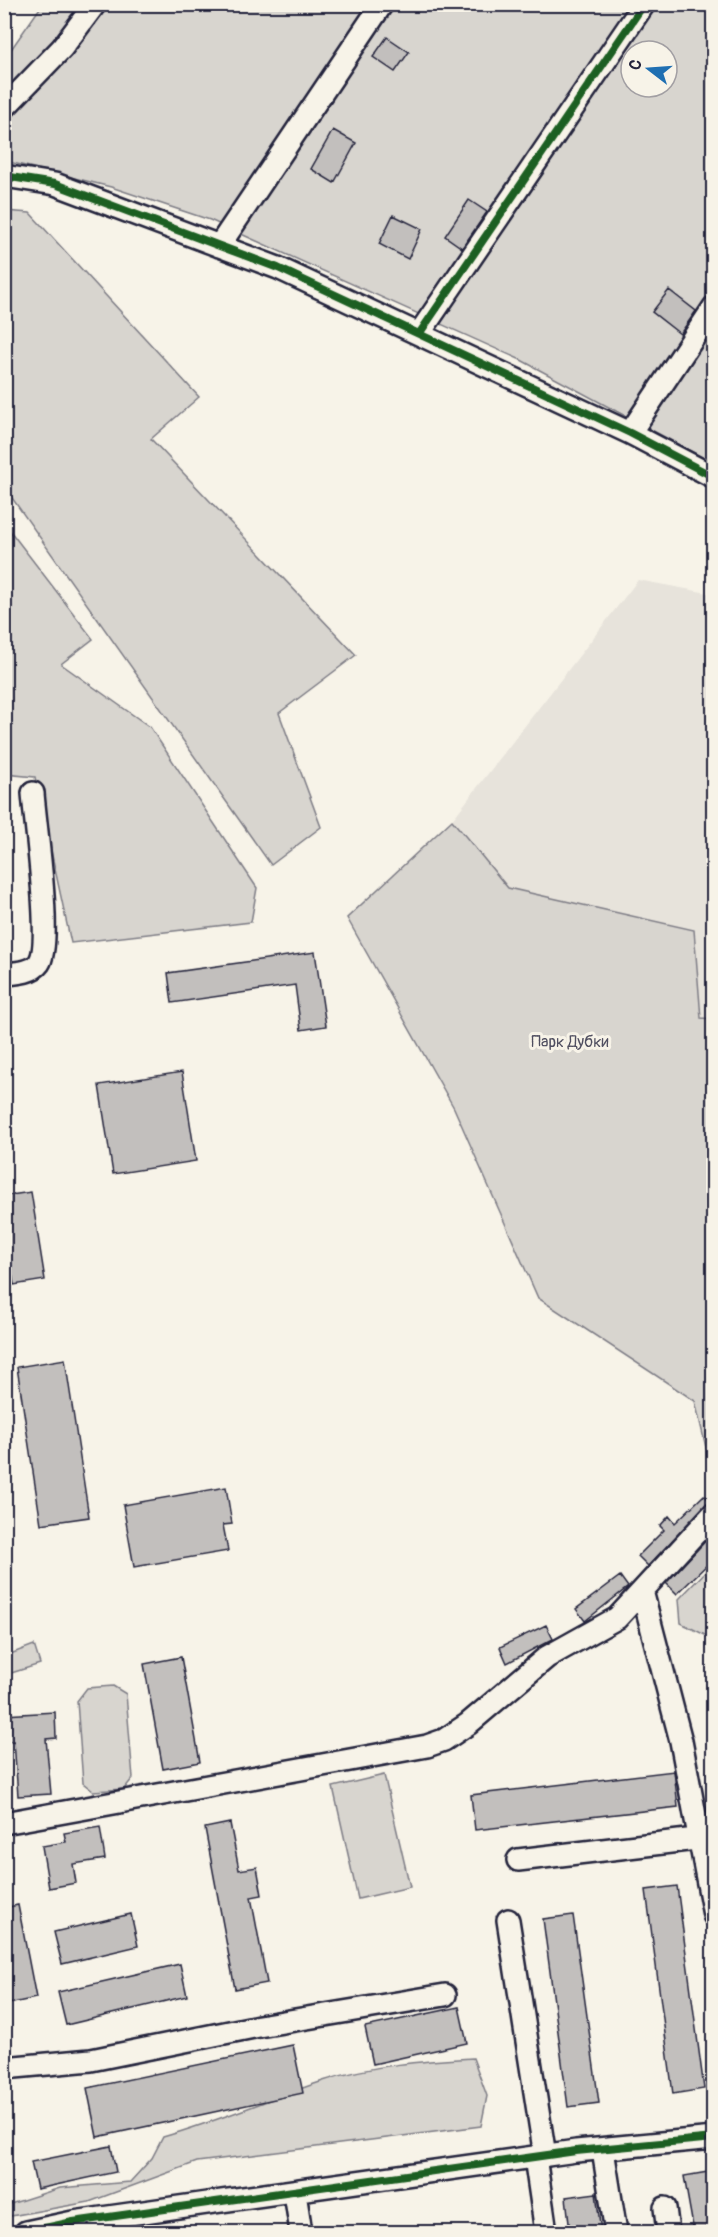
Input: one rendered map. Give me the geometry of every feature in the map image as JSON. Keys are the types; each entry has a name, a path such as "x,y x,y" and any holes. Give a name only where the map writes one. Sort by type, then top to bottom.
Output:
{"street":[{"path":"4,108 62,48 95,4"},
{"path":"219,246 382,4"},
{"path":"419,334 644,4"},
{"path":"4,176 55,184 278,268 630,433 714,477"},
{"path":"630,433 714,307"},
{"path":"4,974 32,969 38,964 45,939 33,793"},
{"path":"4,1823 427,1746 444,1740 468,1724 547,1657 617,1618 714,1513"},
{"path":"642,1591 706,1838 714,1915"},
{"path":"518,1860 706,1838"},
{"path":"508,1920 540,2156 546,2232"},
{"path":"4,2068 91,2060 259,2026 445,1995"},
{"path":"26,2232 74,2227 540,2156 714,2138"},
{"path":"603,2150 616,2232"},
{"path":"295,2193 301,2232"},
{"path":"665,2208 668,2232"}],"shaded area":[{"path":"638,580 713,594 713,1019 702,1019 693,930 508,888 452,820"}],"green space":[{"path":"42,5 713,5 713,463 521,360 210,220 111,187 5,161 5,58"},
{"path":"5,211 30,213 199,397 151,439 356,655 279,713 321,827 271,865 5,488"},
{"path":"4,523 93,639 61,664 150,727 257,888 251,922 71,943 35,777 5,774"},
{"name":"Парк Дубки","path":"452,820 508,888 694,930 701,1018 714,1019 713,1477 695,1401 538,1298 454,1108 347,918"},
{"path":"713,1564 713,1639 681,1623 679,1599"},
{"path":"34,1645 40,1664 5,1675 5,1656"},
{"path":"113,1686 126,1694 133,1778 124,1789 93,1791 83,1783 77,1701 87,1688"},
{"path":"384,1775 410,1887 358,1899 333,1787"},
{"path":"473,2058 487,2096 481,2126 197,2162 89,2202 5,2217 4,2206 60,2188 130,2182 152,2158 163,2137 323,2081 378,2067"}],"building":[{"path":"387,37 409,52 395,72 373,57"},
{"path":"333,130 356,143 334,183 311,169"},
{"path":"469,200 487,212 462,248 445,236"},
{"path":"393,215 422,229 408,259 379,244"},
{"path":"669,290 696,311 680,334 652,312"},
{"path":"315,952 326,1026 301,1030 295,985 172,1003 168,973"},
{"path":"182,1072 196,1161 113,1174 99,1085"},
{"path":"31,1192 45,1280 14,1285 4,1225 4,1196"},
{"path":"65,1359 89,1517 41,1524 17,1367"},
{"path":"226,1487 232,1524 223,1525 228,1551 134,1567 123,1505"},
{"path":"704,1495 710,1501 648,1566 638,1556 664,1530 660,1526 669,1516 675,1523"},
{"path":"714,1532 714,1558 677,1594 666,1583"},
{"path":"620,1576 628,1587 585,1621 576,1609"},
{"path":"546,1625 553,1639 507,1663 500,1647"},
{"path":"181,1657 200,1762 163,1769 144,1664"},
{"path":"55,1712 56,1738 46,1739 51,1794 18,1796 14,1741 4,1742 4,1715"},
{"path":"674,1771 678,1807 475,1830 471,1795"},
{"path":"230,1823 239,1870 257,1867 262,1895 251,1897 267,1983 235,1989 205,1828"},
{"path":"100,1827 105,1859 73,1864 76,1883 49,1888 42,1846 66,1842 64,1833"},
{"path":"677,1886 704,2089 673,2094 646,1890"},
{"path":"18,1905 36,1998 4,2005 4,1908"},
{"path":"131,1914 138,1946 62,1964 54,1932"},
{"path":"573,1915 599,2103 568,2107 543,1919"},
{"path":"180,1964 187,1996 66,2025 58,1992"},
{"path":"459,2007 467,2043 373,2064 365,2027"},
{"path":"293,2045 303,2093 97,2137 87,2088"},
{"path":"111,2146 116,2172 37,2189 31,2162"},
{"path":"714,2171 714,2232 694,2232 684,2176"},
{"path":"596,2193 601,2232 570,2232 566,2197"}],"cycle path":[{"path":"419,334 644,4"},
{"path":"4,176 55,184 278,268 630,433 714,477"},
{"path":"26,2232 73,2222 576,2151 714,2138"}]}
